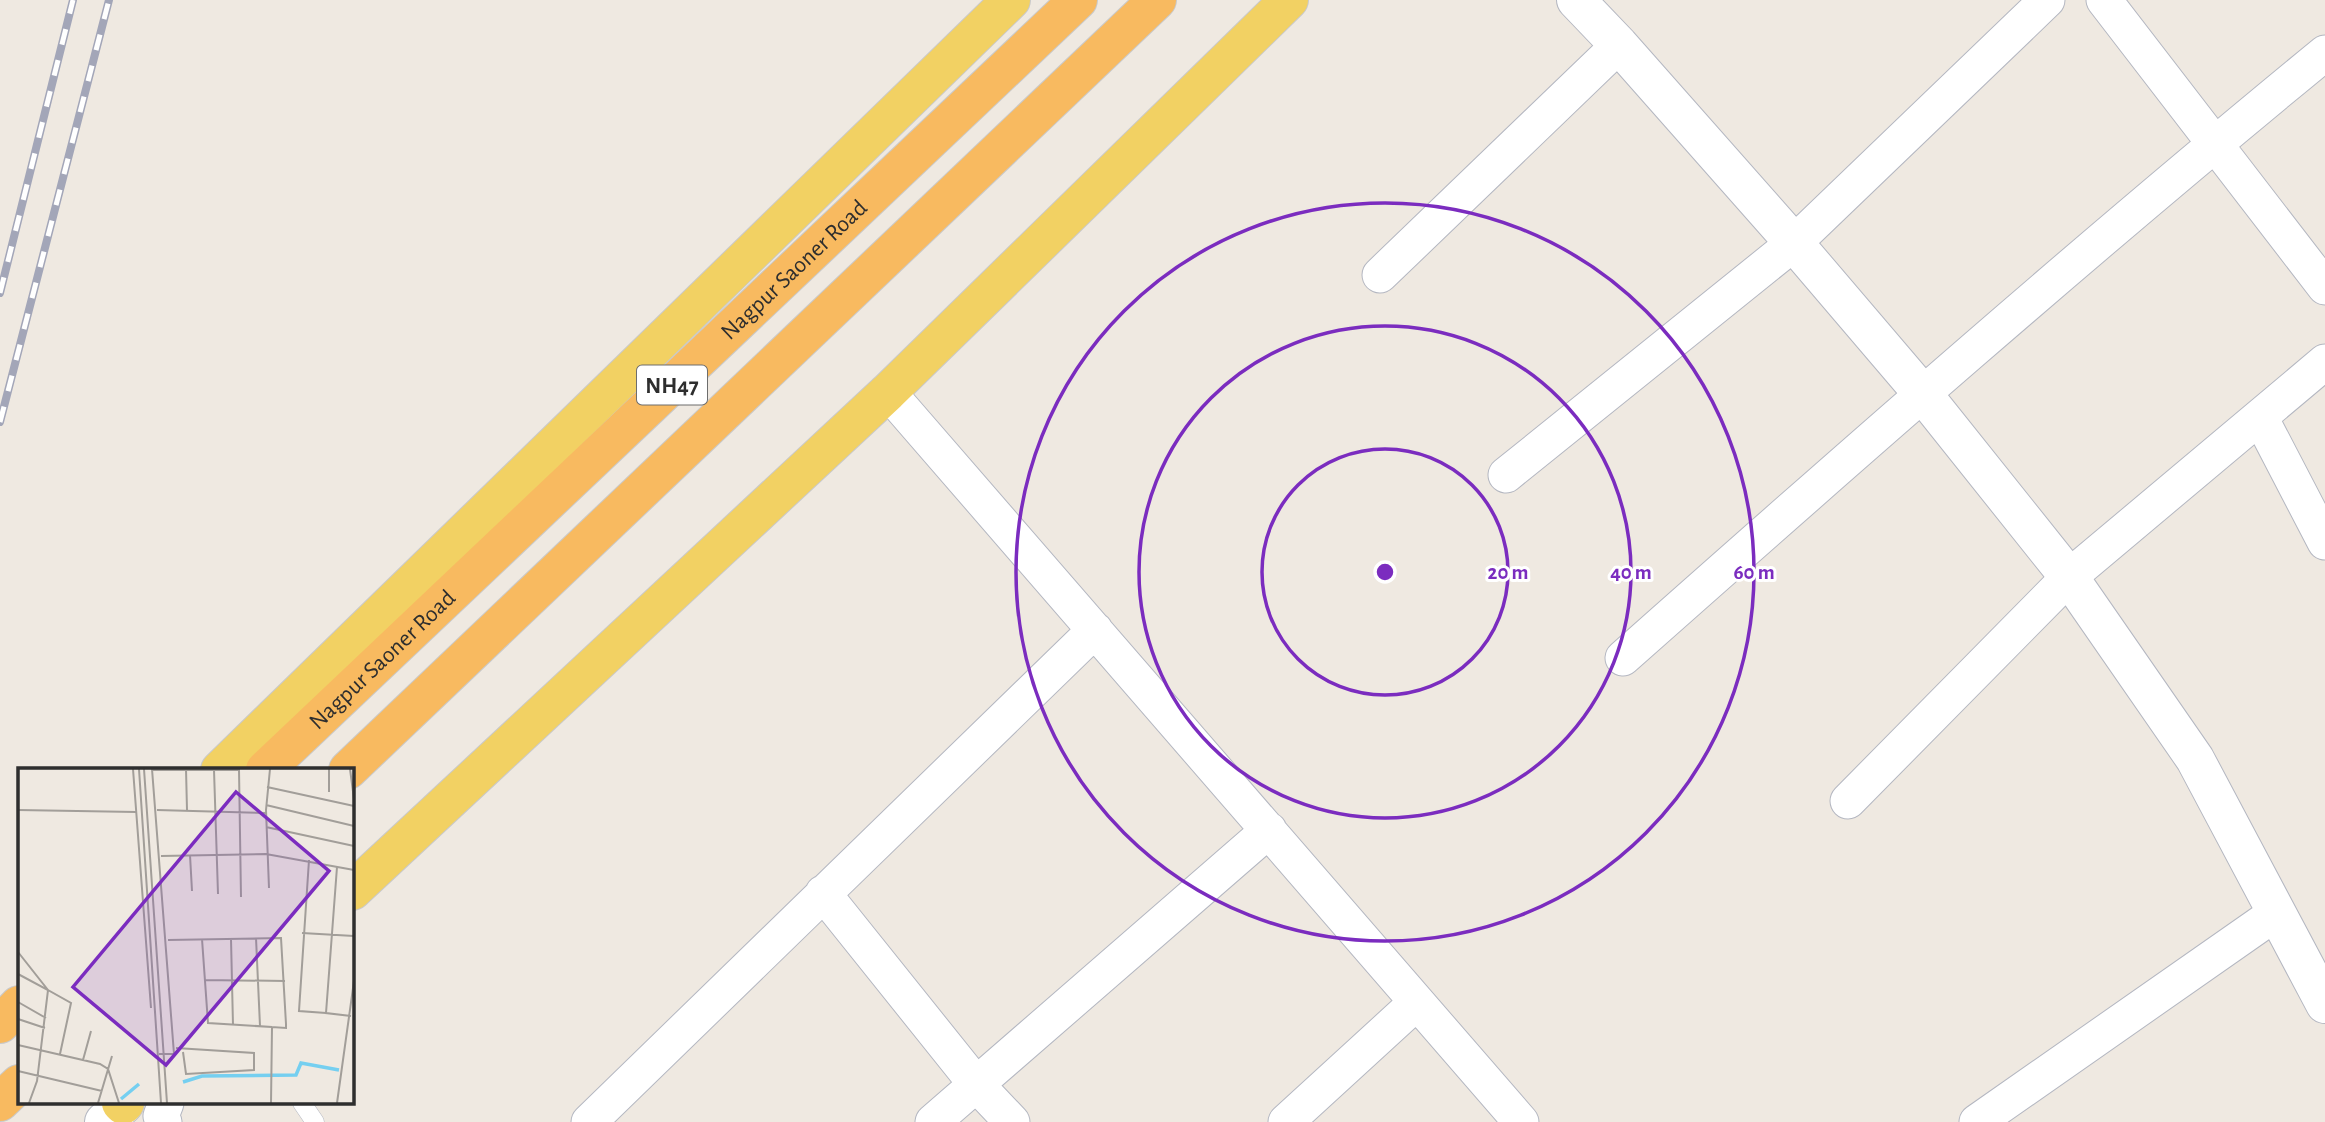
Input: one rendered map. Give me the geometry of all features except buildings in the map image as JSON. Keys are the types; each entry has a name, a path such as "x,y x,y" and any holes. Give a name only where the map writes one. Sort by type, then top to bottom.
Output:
{"highway":[{"name":"Nagpur Saoner Road","path":"267,768 1078,0"},
{"name":"NH47","path":"350,768 1157,0"},
{"path":"0,1024 18,1006"},
{"path":"0,1102 18,1085"}],"main road":[{"path":"222,768 1011,0"},
{"path":"354,889 888,392 1289,0"},
{"path":"1576,0 1794,243 1922,393 2069,577 2195,760 2325,1004"}],"street":[{"path":"1506,475 1794,243 2047,0"},
{"path":"2104,0 2325,287"},
{"path":"1380,275 1619,45"},
{"path":"1623,658 1922,393 2215,143 2325,53"},
{"path":"1848,802 2069,577 2325,362"},
{"path":"888,392 1521,1122"},
{"path":"2260,417 2325,542"},
{"path":"589,1122 1095,630"},
{"path":"933,1122 1269,830"},
{"path":"823,893 976,1084 1012,1122"},
{"path":"1977,1122 2276,913"},
{"path":"1286,1122 1418,1002"},
{"path":"164,1122 161,1116 166,1104"}],"lane":[{"path":"303,1104 315,1122"}],"railway":[{"path":"0,293 73,0"},
{"path":"0,422 109,0"}]}
